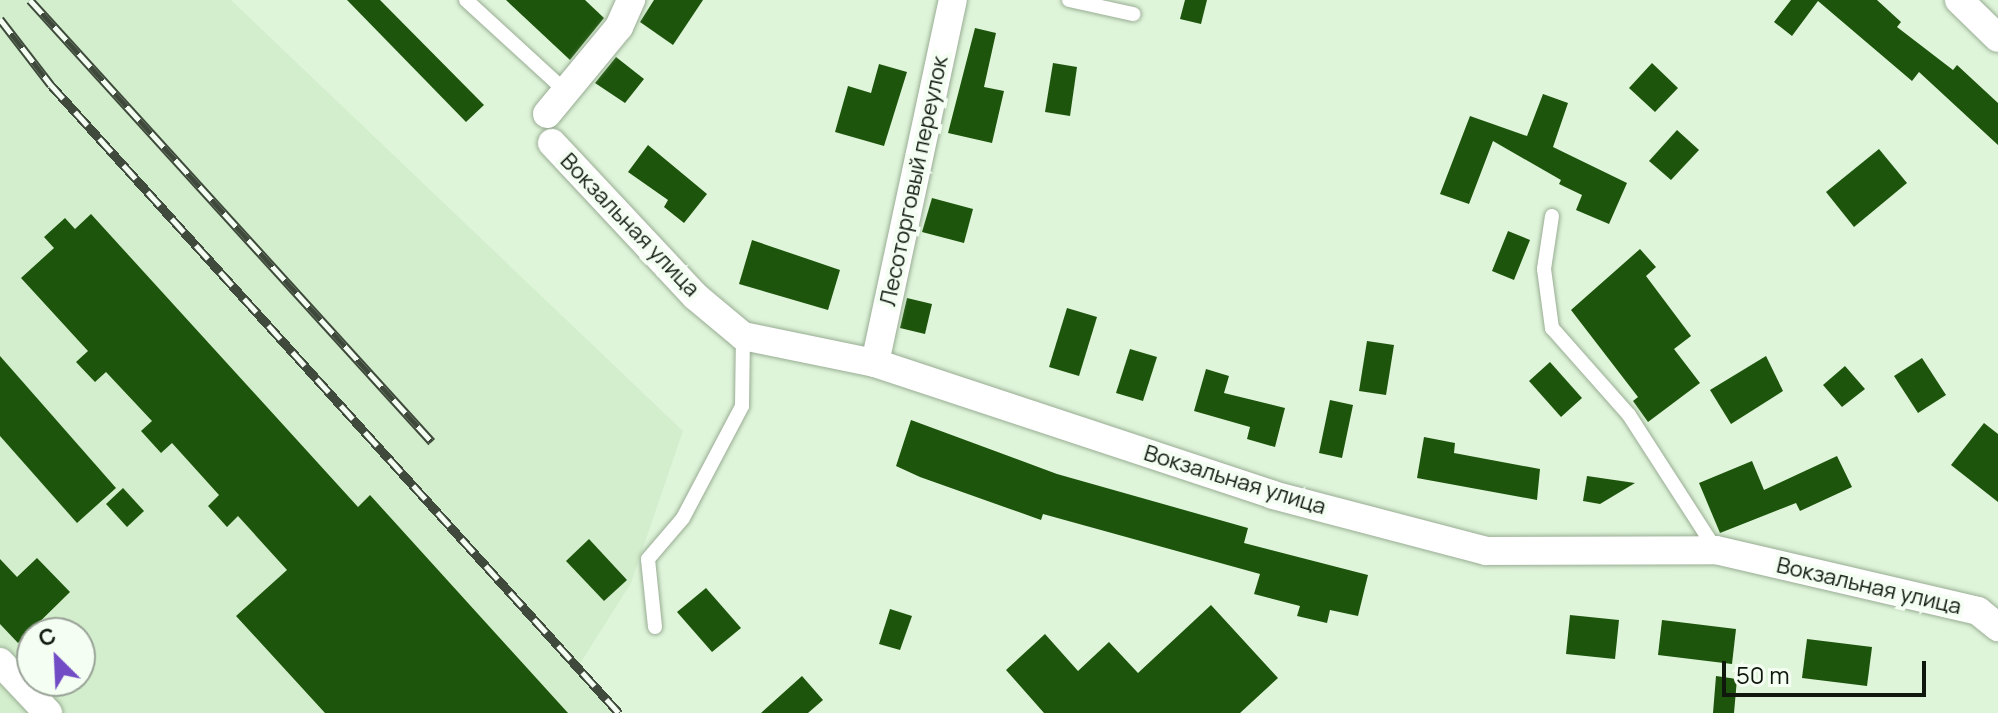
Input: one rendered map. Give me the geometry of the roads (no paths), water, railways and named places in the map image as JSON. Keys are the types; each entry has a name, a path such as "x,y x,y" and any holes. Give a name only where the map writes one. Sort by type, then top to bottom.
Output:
{"street":[{"path":"547,114 563,89 619,27 631,0"},
{"name":"Лесоторговый переулок","path":"875,363 953,0"},
{"path":"1959,0 1998,38"},
{"name":"Вокзальная улица","path":"552,143 695,296 743,336 875,363 1273,495 1486,551 1716,550 1978,611 1998,627"},
{"path":"0,662 48,713"}],"lane":[{"path":"466,0 563,89"},
{"path":"1069,0 1133,14"},
{"path":"1552,216 1544,269 1552,328 1629,415 1716,550"},
{"path":"655,627 648,559 683,518 742,406 743,336"}],"railway":[{"path":"30,0 432,442"},
{"path":"0,19 51,85 619,713"}]}
